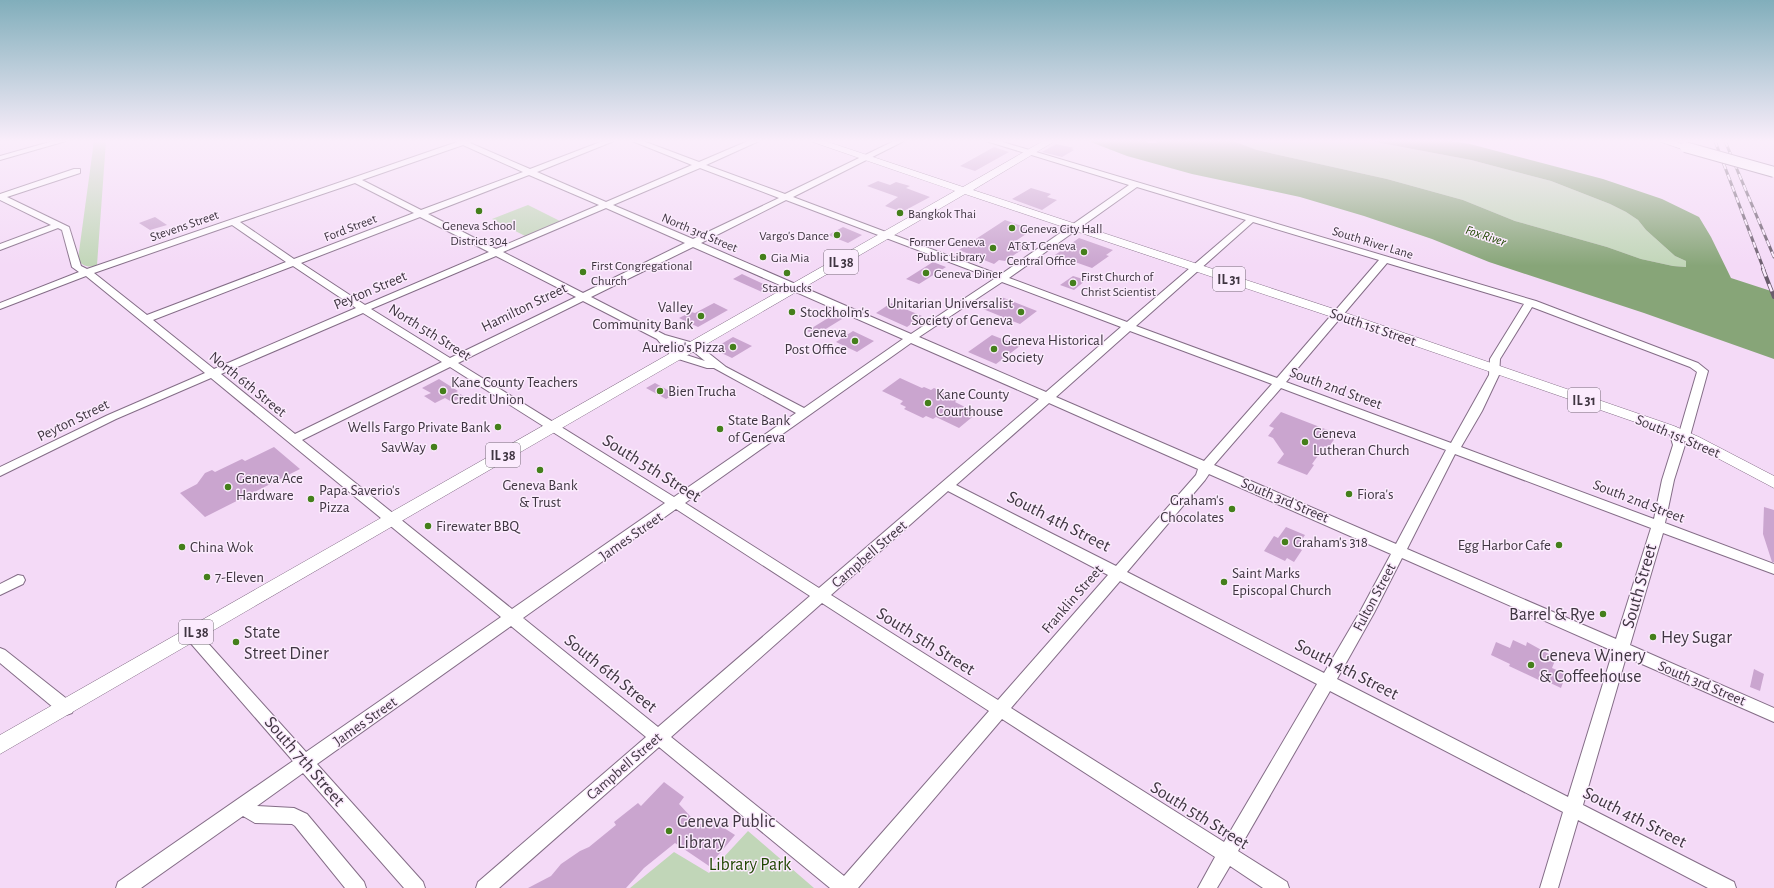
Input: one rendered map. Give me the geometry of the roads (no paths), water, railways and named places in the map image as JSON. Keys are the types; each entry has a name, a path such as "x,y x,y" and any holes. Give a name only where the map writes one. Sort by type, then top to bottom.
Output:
{"main road":[{"name":"IL 31","path":"939,182 964,191"},
{"name":"IL 38","path":"0,745 676,355 979,182"},
{"name":"South 1st Street","path":"964,191 1494,368 1683,438 1774,483"}],"street":[{"path":"0,197 43,182"},
{"name":"Stevens Street","path":"0,306 87,272 349,182"},
{"path":"361,182 661,337 693,346 722,369 805,413"},
{"name":"Ford Street","path":"145,319 503,182"},
{"name":"North 3rd Street","path":"554,182 795,288"},
{"name":"Peyton Street","path":"0,472 92,426 660,182"},
{"name":"South 2nd Street","path":"748,182 1773,569"},
{"name":"Hamilton Street","path":"293,440 816,182"},
{"name":"South River Lane","path":"1131,182 1532,303 1694,365 1703,371"},
{"name":"James Street","path":"125,888 676,504 911,338 1002,278 1136,184"},
{"path":"0,197 60,225"},
{"name":"Campbell Street","path":"485,888 948,486 1047,397 1252,219"},
{"name":"North 5th Street","path":"233,222 364,309 451,362 551,428"},
{"path":"0,246 60,225"},
{"name":"North 6th Street","path":"60,225 66,229 75,266 87,272 391,519"},
{"name":"Franklin Street","path":"845,888 1200,477 1206,466 1339,315 1385,259"},
{"name":"South 3rd Street","path":"795,288 1774,714"},
{"name":"Fulton Street","path":"1207,888 1367,612 1447,457 1476,411 1494,375 1496,359 1529,305 1532,303"},
{"path":"661,337 676,355 722,369"},
{"name":"South Street","path":"1549,888 1658,525 1668,480 1683,438 1703,371"},
{"name":"South 5th Street","path":"551,428 676,504 1280,888"},
{"name":"South 4th Street","path":"948,486 1727,888"},
{"name":"South 6th Street","path":"391,519 845,888"},
{"path":"0,590 18,580"},
{"name":"South 7th Street","path":"192,635 306,762 413,887"},
{"path":"0,654 66,708"},
{"path":"244,805 255,815 294,816 302,820 357,888"}],"water":[{"name":"Fox River","path":"1232,182 1399,182 1463,200 1515,221 1607,247 1641,259 1673,266 1686,267 1686,261 1675,256 1646,230 1638,220 1626,212 1610,204 1555,182 1613,182 1662,199 1699,217 1711,237 1731,278 1774,292 1774,359 1644,313 1489,262 1432,239 1364,216 1300,197"}],"railway":[{"path":"1731,182 1764,270"},
{"path":"1743,182 1774,257"},
{"path":"1763,269 1774,297"}],"place":[{"name":"Geneva School District 304","path":"479,211"},
{"name":"Bangkok Thai","path":"900,213"},
{"name":"Geneva City Hall","path":"1012,228"},
{"name":"Vargo's Dance","path":"837,235"},
{"name":"Former Geneva Public Library","path":"993,248"},
{"name":"AT&T Geneva Central Office","path":"1084,252"},
{"name":"Gia Mia","path":"763,257"},
{"name":"First Congregational Church","path":"583,272"},
{"name":"Starbucks","path":"787,273"},
{"name":"Geneva Diner","path":"926,273"},
{"name":"First Church of Christ Scientist","path":"1073,283"},
{"name":"Stockholm's","path":"792,312"},
{"name":"Unitarian Universalist Society of Geneva","path":"1021,312"},
{"name":"Valley Community Bank","path":"701,316"},
{"name":"Geneva Post Office","path":"855,341"},
{"name":"Aurelio's Pizza","path":"733,347"},
{"name":"Geneva Historical Society","path":"994,349"},
{"name":"Kane County Teachers Credit Union","path":"443,391"},
{"name":"Bien Trucha","path":"660,391"},
{"name":"Kane County Courthouse","path":"928,403"},
{"name":"Wells Fargo Private Bank","path":"498,427"},
{"name":"State Bank of Geneva","path":"720,429"},
{"name":"Geneva Lutheran Church","path":"1305,442"},
{"name":"SavWay","path":"434,447"},
{"name":"Geneva Bank & Trust","path":"540,470"},
{"name":"Geneva Ace Hardware","path":"228,487"},
{"name":"Fiora's","path":"1349,494"},
{"name":"Papa Saverio's Pizza","path":"311,499"},
{"name":"Graham's Chocolates","path":"1232,509"},
{"name":"Firewater BBQ","path":"428,526"},
{"name":"Graham's 318","path":"1285,542"},
{"name":"Egg Harbor Cafe","path":"1559,545"},
{"name":"China Wok","path":"182,547"},
{"name":"7-Eleven","path":"207,577"},
{"name":"Saint Marks Episcopal Church","path":"1224,582"},
{"name":"Barrel & Rye","path":"1603,614"},
{"name":"Hey Sugar","path":"1653,637"},
{"name":"State Street Diner","path":"236,642"},
{"name":"Geneva Winery & Coffeehouse","path":"1531,665"},
{"name":"Geneva Public Library","path":"669,831"}],"park label":[{"name":"Library Park","path":"750,864"}]}
